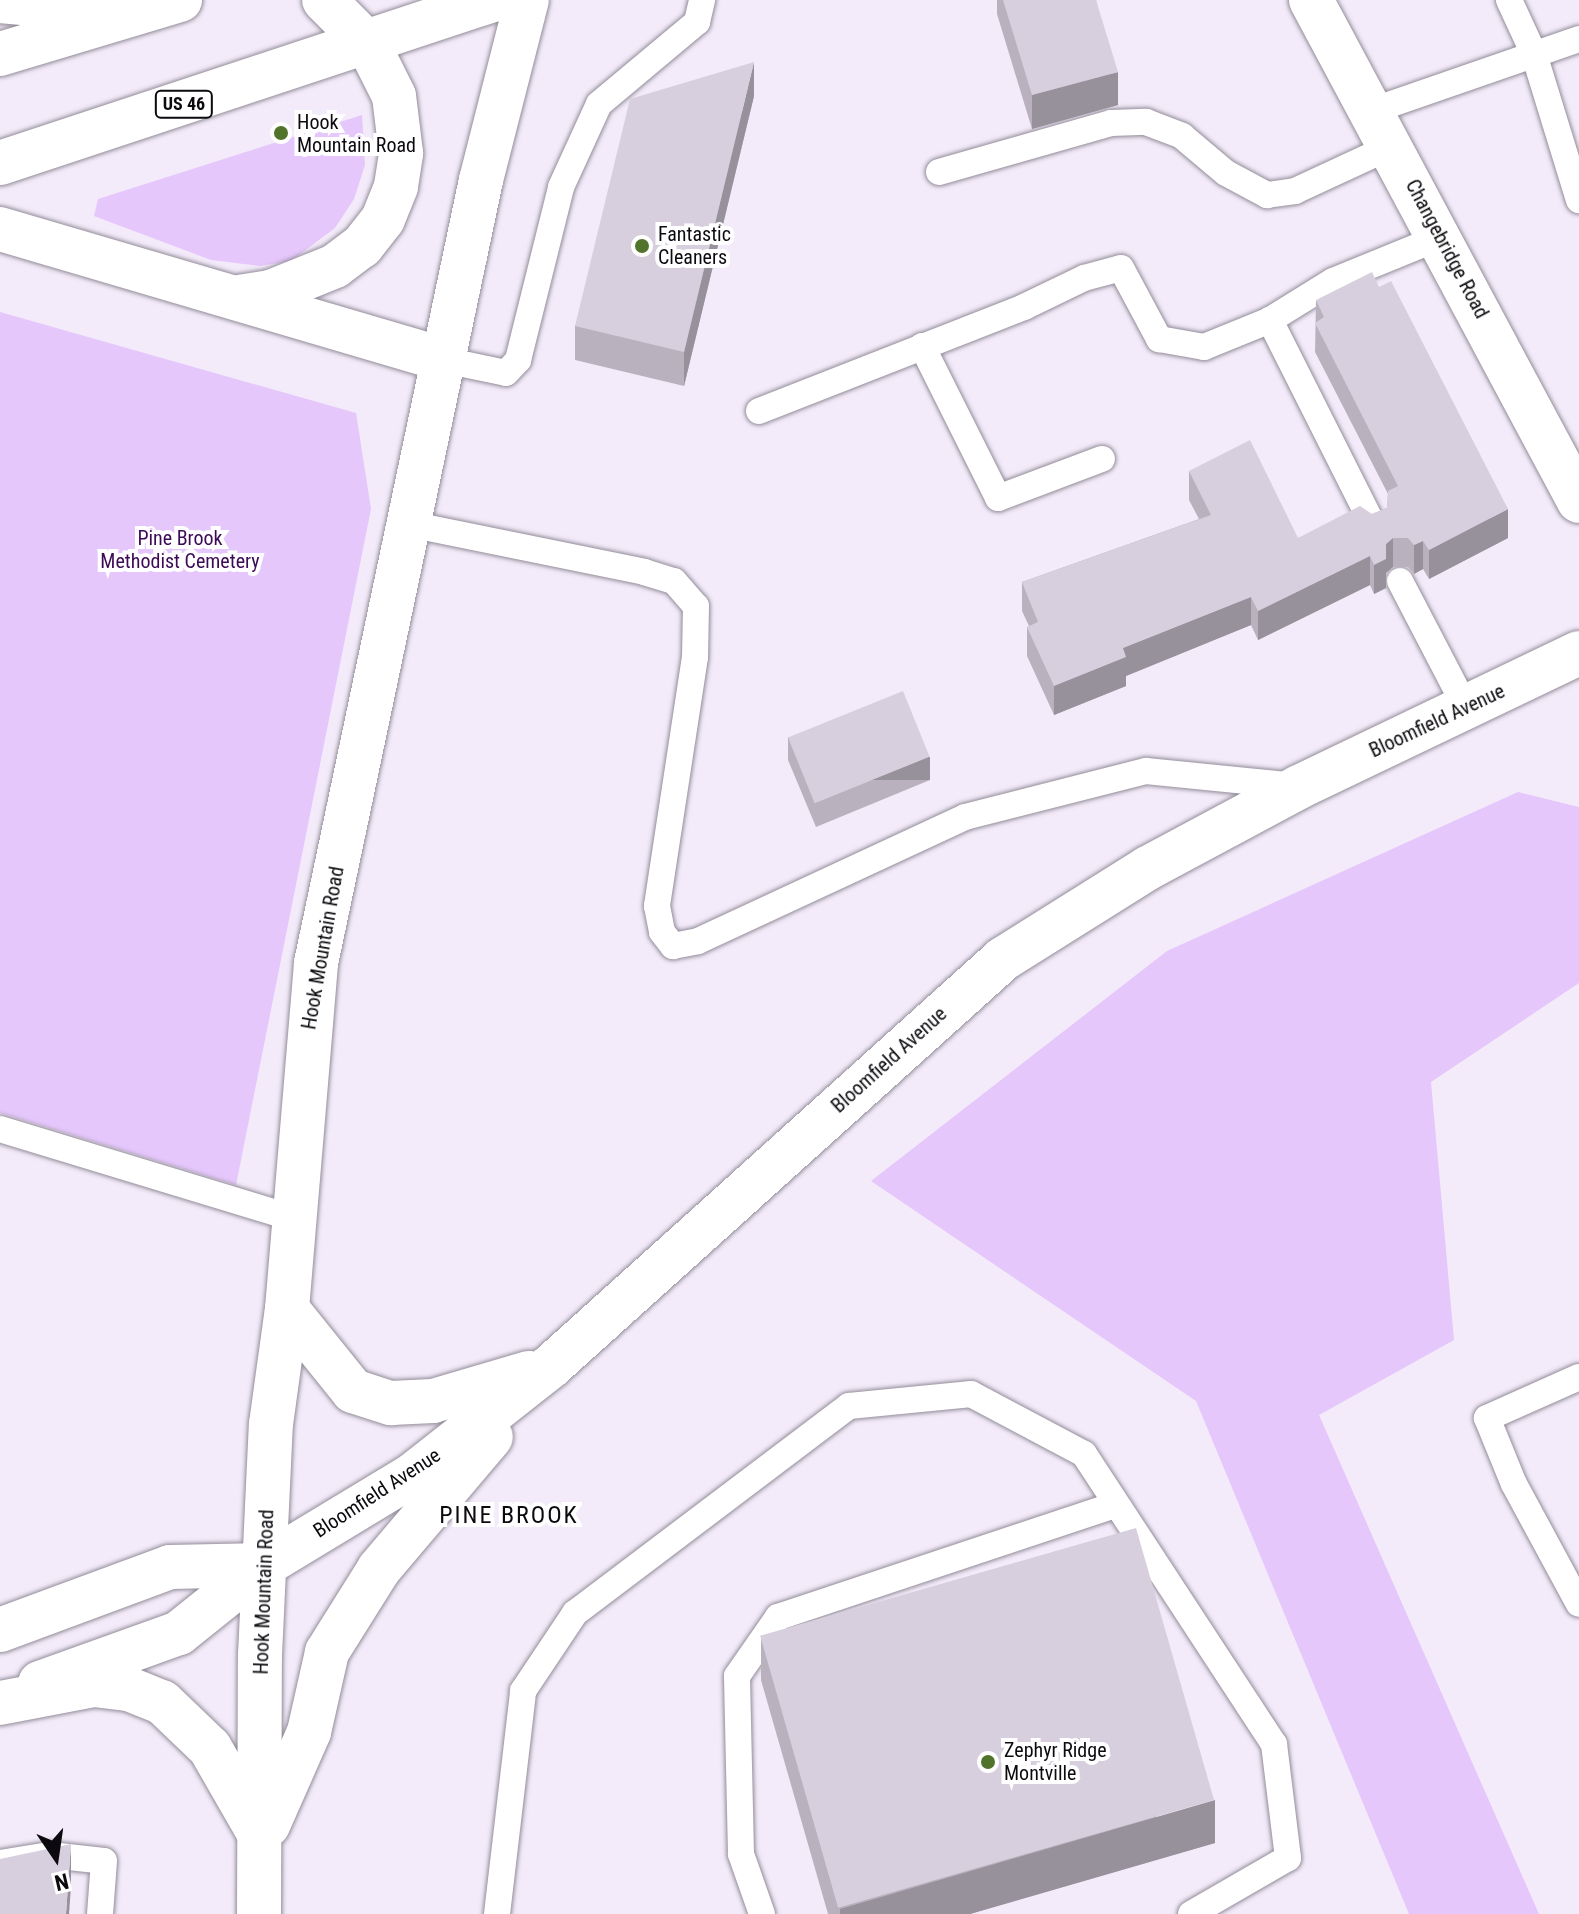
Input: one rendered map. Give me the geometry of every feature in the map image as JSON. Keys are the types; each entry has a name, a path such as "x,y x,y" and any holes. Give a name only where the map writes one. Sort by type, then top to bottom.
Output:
{"main road":[{"path":"0,54 180,0"},
{"path":"237,298 271,292 335,266 362,246 383,219 396,186 401,153 394,96 368,44 324,0"},
{"name":"US 46","path":"0,163 368,44 493,0"},
{"name":"Hook Mountain Road","path":"259,1914 264,1565 271,1424 287,1309 316,963 481,180 527,0"},
{"name":"Changebridge Road","path":"1311,0 1383,128 1579,501"},
{"path":"0,1 137,13"},
{"path":"0,229 444,360"},
{"name":"Bloomfield Avenue","path":"0,1697 179,1633 264,1565 414,1474 550,1367 1003,959 1148,868 1299,787 1579,653"},
{"path":"287,1309 353,1391 391,1403 433,1401 550,1367"},
{"path":"262,1838 309,1732 327,1652 379,1569 550,1367"},
{"path":"0,1630 170,1567 264,1565"},
{"path":"0,1703 94,1685 129,1689 162,1702 210,1748 262,1838"}],"lane":[{"path":"444,360 506,373 518,360 561,187 599,104 697,22 702,0"},
{"path":"1509,0 1534,54 1579,200"},
{"path":"939,172 1111,123 1146,122 1182,136 1226,173 1267,195 1295,191 1383,128 1534,54 1579,39"},
{"path":"759,411 1121,268 1159,339 1204,347 1270,320 1333,281 1441,237"},
{"path":"1270,320 1374,527"},
{"path":"922,346 998,498 1102,459"},
{"path":"409,524 644,572 674,581 696,606 695,657 657,906 662,932 673,946 698,941 965,817 1146,771 1299,787"},
{"path":"1400,581 1466,708"},
{"path":"0,1129 293,1218"},
{"path":"1579,1377 1487,1418 1514,1484 1579,1604"},
{"path":"497,1914 523,1691 575,1613 849,1406 971,1394 1084,1454 1274,1744 1288,1858 1191,1914"},
{"path":"762,1914 741,1854 737,1676 778,1617 1115,1505"},
{"path":"0,1863 50,1855 104,1861 100,1914"}],"green space":[{"path":"362,115 365,165 354,199 335,228 291,261 260,266 211,260 94,216 98,199"},
{"name":"Pine Brook Methodist Cemetery","path":"0,312 356,413 371,509 236,1185 0,1113"},
{"path":"1518,792 1579,807 1579,983 1431,1082 1454,1340 1319,1415 1539,1914 1409,1914 1196,1401 871,1181 1167,951"}],"building":[{"path":"1003,0 1096,0 1118,72 1032,95"},
{"path":"754,62 684,352 575,326 630,99"},
{"path":"1372,272 1379,287 1391,281 1508,509 1429,550 1423,541 1414,545 1408,538 1393,538 1386,544 1386,559 1374,565 1370,556 1258,611 1251,597 1123,648 1126,657 1054,686 1027,627 1038,622 1022,582 1211,515 1189,471 1250,440 1298,538 1360,506 1372,514 1387,508 1388,491 1398,486 1315,323 1324,317 1316,300"},
{"path":"903,691 930,757 815,803 788,737"},
{"name":"Zephyr Ridge Montville","path":"1136,1528 1214,1800 838,1908 760,1636"},
{"path":"71,1844 66,1914 0,1914 0,1859"}],"place":[{"name":"Hook Mountain Road","path":"281,133"},
{"name":"Fantastic Cleaners","path":"642,246"},
{"name":"Zephyr Ridge Montville","path":"988,1762"}],"district":[{"name":"PINE BROOK","path":"509,1516"}]}
